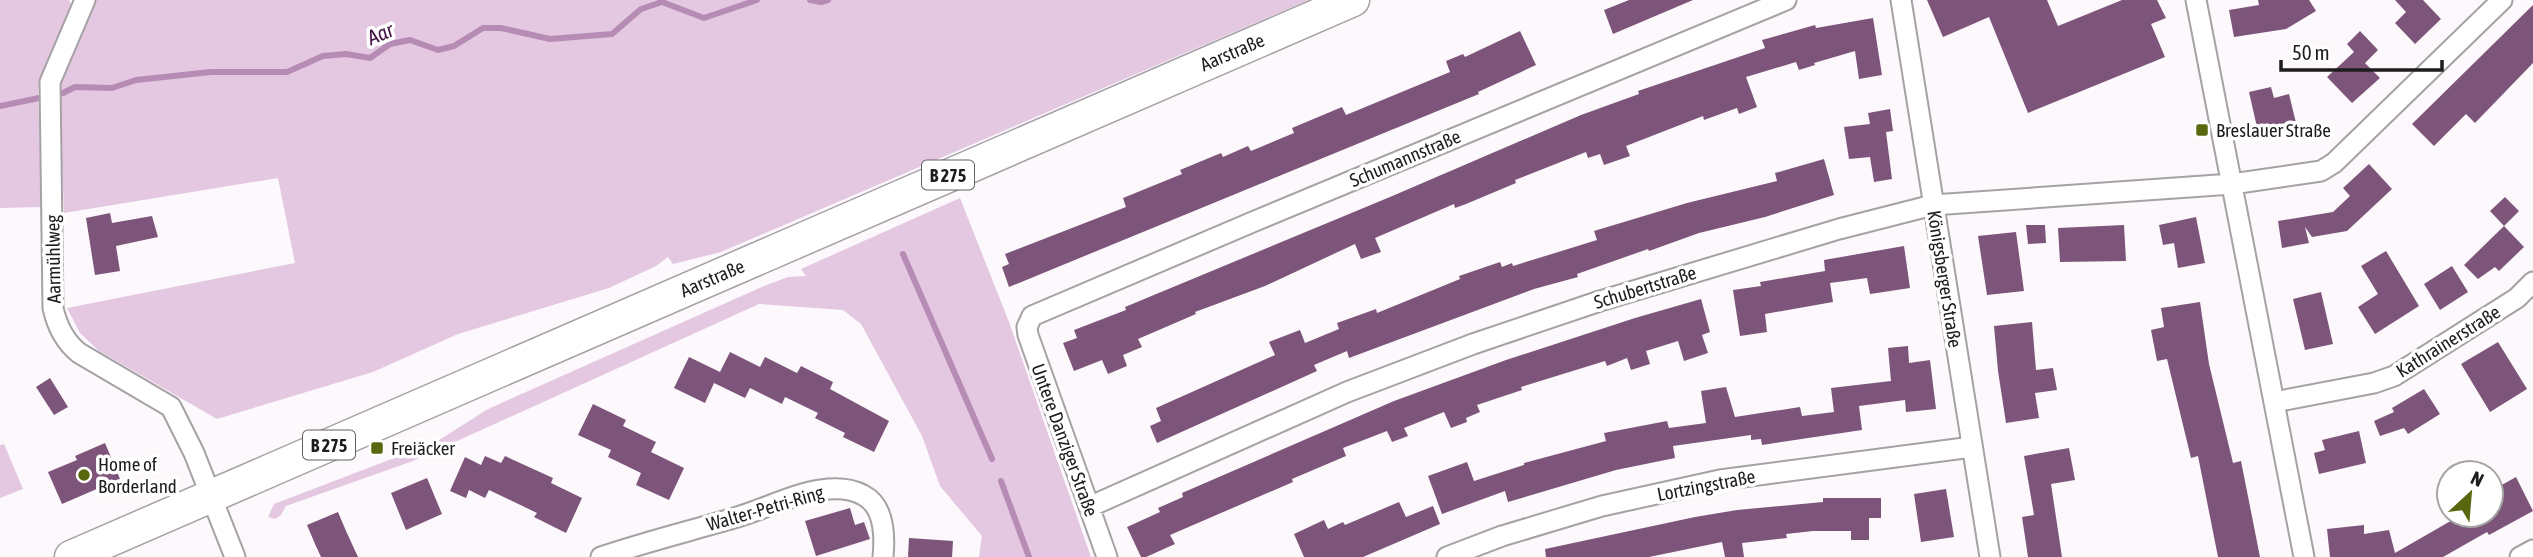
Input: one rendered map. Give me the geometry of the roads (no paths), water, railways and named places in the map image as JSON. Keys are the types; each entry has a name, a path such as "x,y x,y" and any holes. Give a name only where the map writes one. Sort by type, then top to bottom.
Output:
{"main road":[{"name":"Aarstraße","path":"71,557 1353,0"}],"street":[{"name":"Aarmühlweg","path":"85,0 50,82 53,308 56,321 71,346 79,353 171,407 194,453 235,557"},
{"name":"Schumannstraße","path":"1028,322 1037,313 1152,264 1786,0"},
{"name":"Königsberger Straße","path":"1901,0 1990,557"},
{"path":"2196,0 2304,557"},
{"name":"Schubertstraße","path":"1089,507 1348,392 1473,344 1600,301 1839,229 1933,205 2232,184 2321,171 2334,163 2502,0"},
{"name":"Kathrainerstraße","path":"2274,402 2374,383 2394,376 2517,298 2533,282"},
{"name":"Untere Danziger Straße","path":"1028,322 1028,335 1107,557"},
{"name":"Lortzingstraße","path":"1447,557 1602,506 1720,480 1972,447"},
{"name":"Walter-Petri-Ring","path":"601,557 677,532 736,518 818,490 837,488 863,495 878,510 885,541 883,557"},
{"path":"2520,557 2533,550"}],"waterway":[{"name":"Aar","path":"0,106 63,93 75,87 112,88 136,80 211,72 287,72 323,56 346,54 370,58 390,44 410,40 438,50 454,46 483,28 501,28 550,39 612,34 641,9 662,2 704,18 757,0"},
{"name":"Aar","path":"810,0 828,0"},
{"path":"903,254 992,459"},
{"path":"1001,481 1029,557"}],"place":[{"name":"Breslauer Straße","path":"2202,130"},
{"name":"Freiäcker","path":"377,448"},
{"name":"Home of Borderland","path":"84,475"}]}
